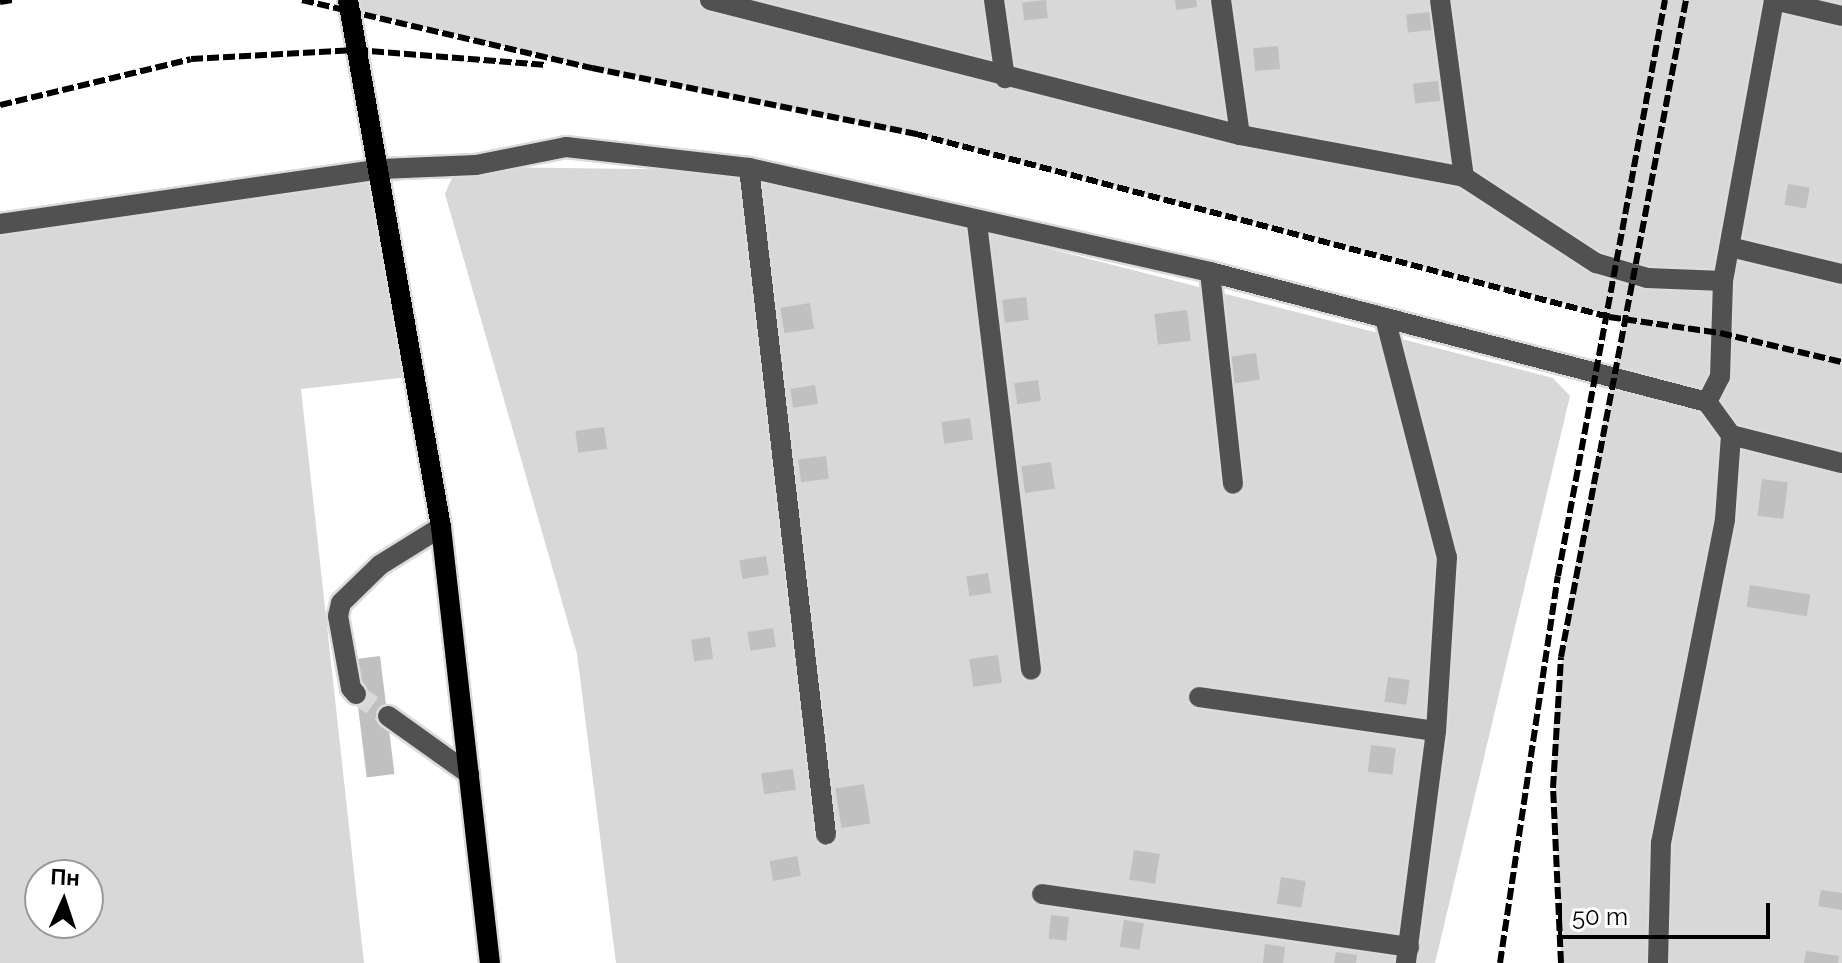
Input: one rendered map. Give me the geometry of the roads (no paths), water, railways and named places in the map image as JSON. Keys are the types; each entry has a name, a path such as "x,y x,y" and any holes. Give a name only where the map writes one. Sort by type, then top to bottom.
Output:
{"main road":[{"path":"348,0 381,169 441,527 490,963"}],"lane":[{"path":"710,0 771,8 1005,78 1240,135 1464,177 1596,263 1647,278 1723,281"},
{"path":"994,0 1005,78"},
{"path":"1221,0 1240,135"},
{"path":"1440,0 1464,177"},
{"path":"1707,402 1720,377 1723,281 1774,0 1842,16"},
{"path":"0,224 381,169 476,165 566,147 749,168 977,223 1210,272 1707,402 1731,435 1842,463"},
{"path":"749,168 826,835"},
{"path":"977,223 1031,670"},
{"path":"1730,247 1842,274"},
{"path":"1210,272 1233,484"},
{"path":"1042,894 1408,955 1436,731 1447,557 1385,318"},
{"path":"1658,963 1661,843 1725,519 1731,435"},
{"path":"356,694 341,630 341,603 380,565 441,527"},
{"path":"1199,697 1436,731"},
{"path":"388,716 469,774"}],"tunnel":[{"path":"356,694 388,716"}],"railway":[{"path":"0,2 12,0"},
{"path":"302,0 592,68 916,134 1609,317 1720,333 1842,362"},
{"path":"1500,963 1558,576 1665,0"},
{"path":"1561,963 1553,788 1561,657 1686,0"},
{"path":"0,105 191,59 356,50 546,65"}]}
